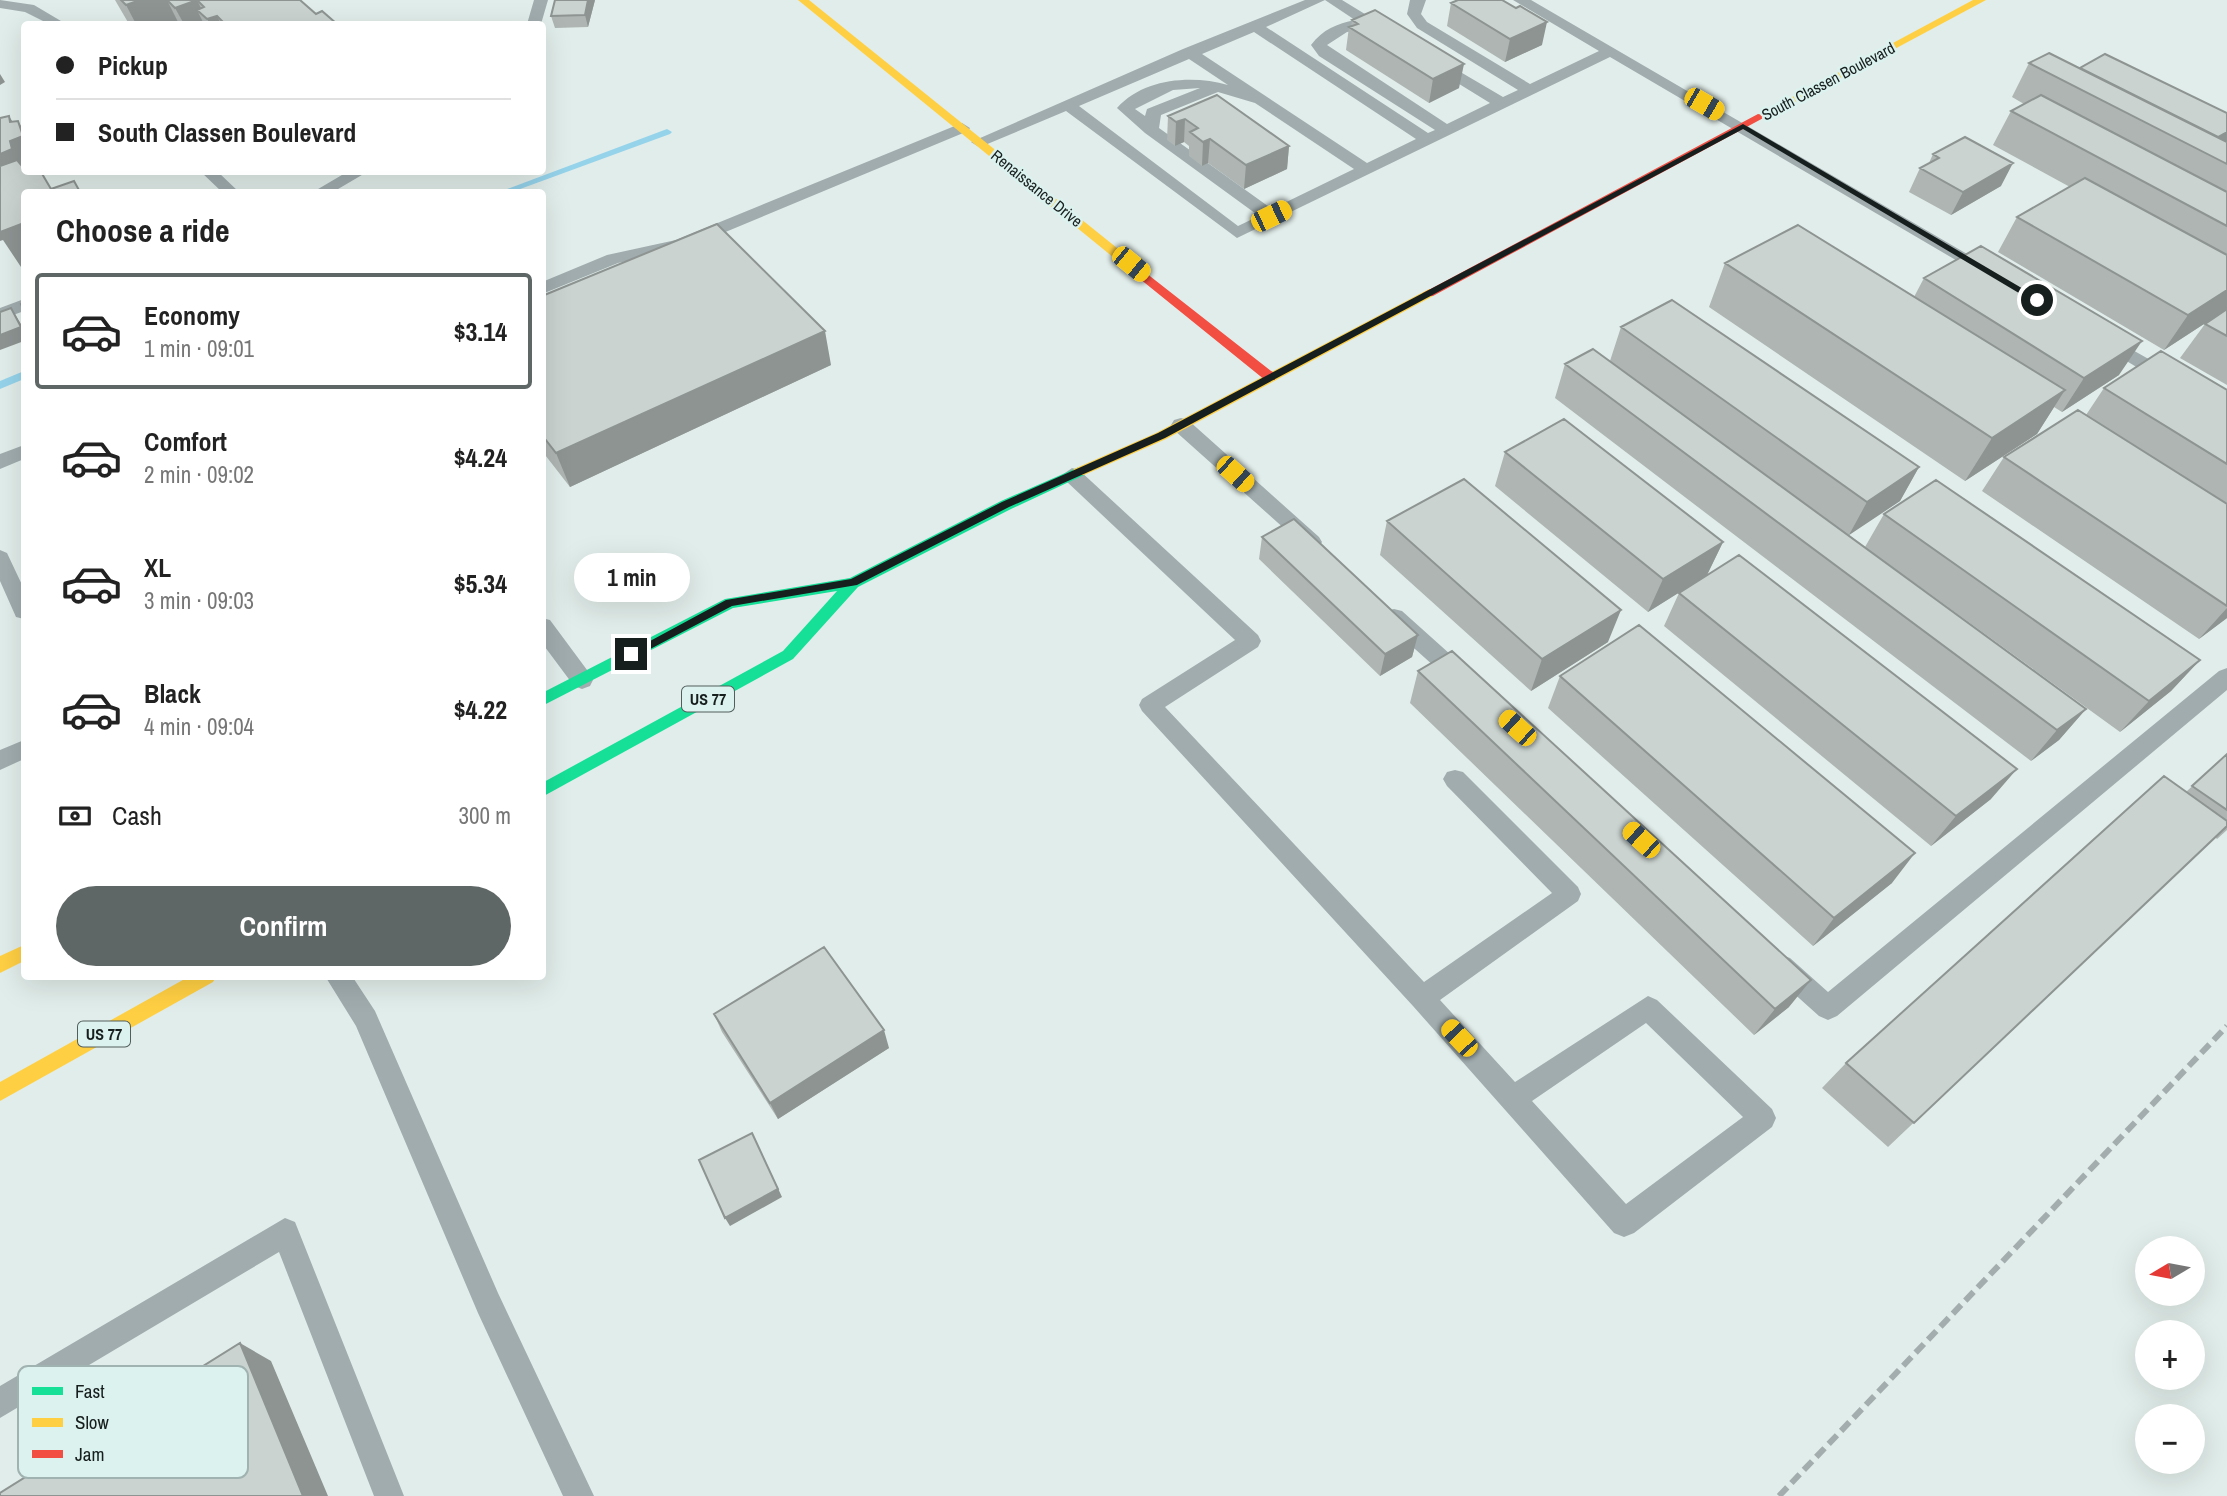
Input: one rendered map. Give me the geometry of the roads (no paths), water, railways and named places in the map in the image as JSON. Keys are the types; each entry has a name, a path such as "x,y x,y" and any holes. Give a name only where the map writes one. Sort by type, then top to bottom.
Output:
{"main road":[{"name":"Renaissance Drive","path":"803,0 1270,377"},
{"name":"South Classen Boulevard","path":"546,698 730,603 853,583 1006,505 1181,425 1981,0"},
{"name":"South Classen Boulevard","path":"546,788 788,654 853,583"},
{"path":"0,965 21,954"},
{"name":"US 77","path":"0,1092 200,980"}],"lane":[{"path":"535,21 541,0"},
{"path":"979,142 1188,52 1318,0"},
{"path":"1332,0 1376,27 1351,25 1332,32 1319,45 1324,53 1445,130"},
{"path":"1419,0 1415,2 1414,14 1422,25 1529,90"},
{"path":"1520,0 1743,126 2002,279"},
{"path":"4,2 29,8 53,21"},
{"path":"1254,26 1426,139"},
{"path":"1067,104 1237,233 1610,51"},
{"path":"1188,52 1366,170"},
{"path":"1418,52 1502,103"},
{"path":"1260,100 1191,81 1163,87 1125,108 1151,130 1271,216"},
{"path":"1151,130 1153,112 1217,87"},
{"path":"546,287 613,260 681,244 962,128"},
{"path":"212,175 227,189"},
{"path":"327,189 353,175"},
{"path":"0,314 21,306"},
{"path":"2085,328 2191,391"},
{"path":"1181,425 1331,560"},
{"path":"0,462 21,453"},
{"path":"1072,475 1250,641 1150,705 1514,1098 1625,1223 1763,1118 1648,1008 1514,1098"},
{"path":"0,558 21,604"},
{"path":"1372,597 1476,691"},
{"path":"546,632 582,681"},
{"path":"1765,952 1828,1009 2227,677"},
{"path":"0,761 21,750"},
{"path":"1422,998 1569,894 1455,779"},
{"path":"340,980 366,1019 488,1303 579,1496"},
{"path":"62,1366 285,1233 390,1496"},
{"path":"0,1403 18,1392"}],"waterway":[{"path":"512,189 667,132"},
{"path":"0,385 21,376"}],"railway":[{"path":"1779,1496 2227,1026"}]}
